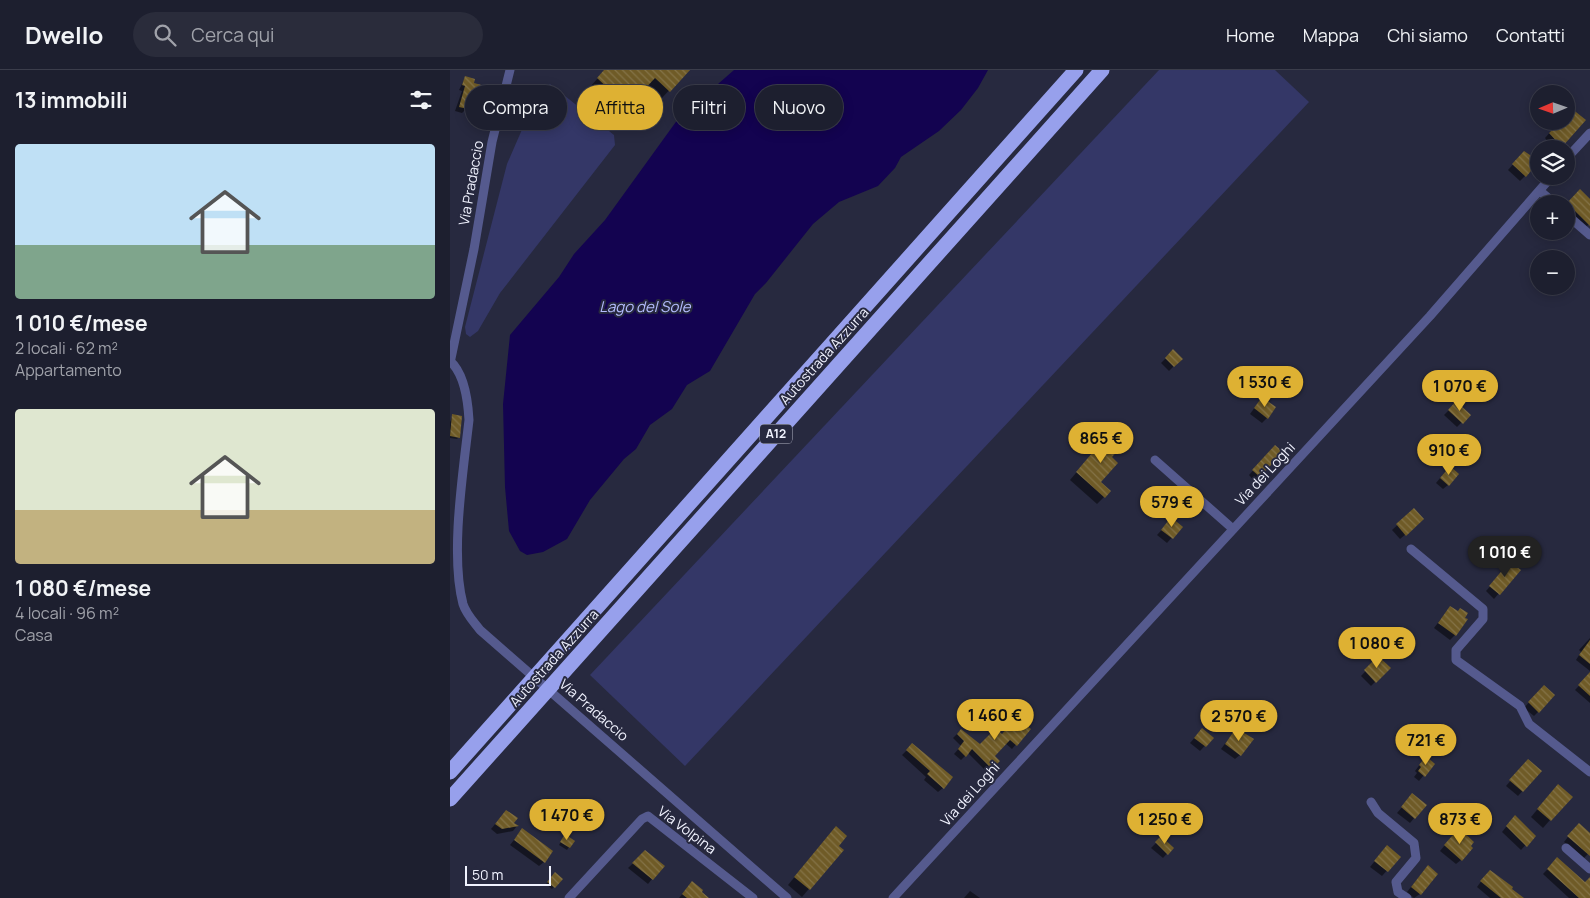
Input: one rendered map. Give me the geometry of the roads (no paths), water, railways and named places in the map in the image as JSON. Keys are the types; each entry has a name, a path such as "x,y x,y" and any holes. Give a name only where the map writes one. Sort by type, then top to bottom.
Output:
{"highway":[{"name":"Autostrada Azzurra","path":"450,772 1076,70"},
{"name":"Autostrada Azzurra","path":"450,799 1102,70"}],"street":[{"name":"Via Pradaccio","path":"506,71 474,249 450,362 457,367 469,405 456,536 456,581 463,606 480,630 787,898"},
{"path":"1575,149 1590,133"},
{"name":"Via dei Loghi","path":"893,898 1430,316 1544,185"},
{"path":"1540,190 1545,195"},
{"path":"1575,222 1590,235"},
{"path":"1155,460 1232,529"},
{"path":"1411,549 1483,609 1484,618 1456,650 1456,660 1520,706 1529,724 1590,772"},
{"path":"1371,802 1378,813 1414,843 1416,858 1396,882 1398,892 1407,898"},
{"name":"Via Volpina","path":"569,898 642,819 648,816 754,898"},
{"path":"1566,848 1590,869"}],"water":[{"name":"Lago del Sole","path":"734,70 988,70 978,88 961,110 939,131 901,157 895,168 878,186 839,202 813,224 755,294 710,371 687,385 672,409 650,425 636,449 624,459 590,500 567,539 543,552 527,555 520,551 509,531 505,487 503,404 510,335 559,277 574,254 605,220 673,126 673,130 745,130 745,85 717,85"}]}
